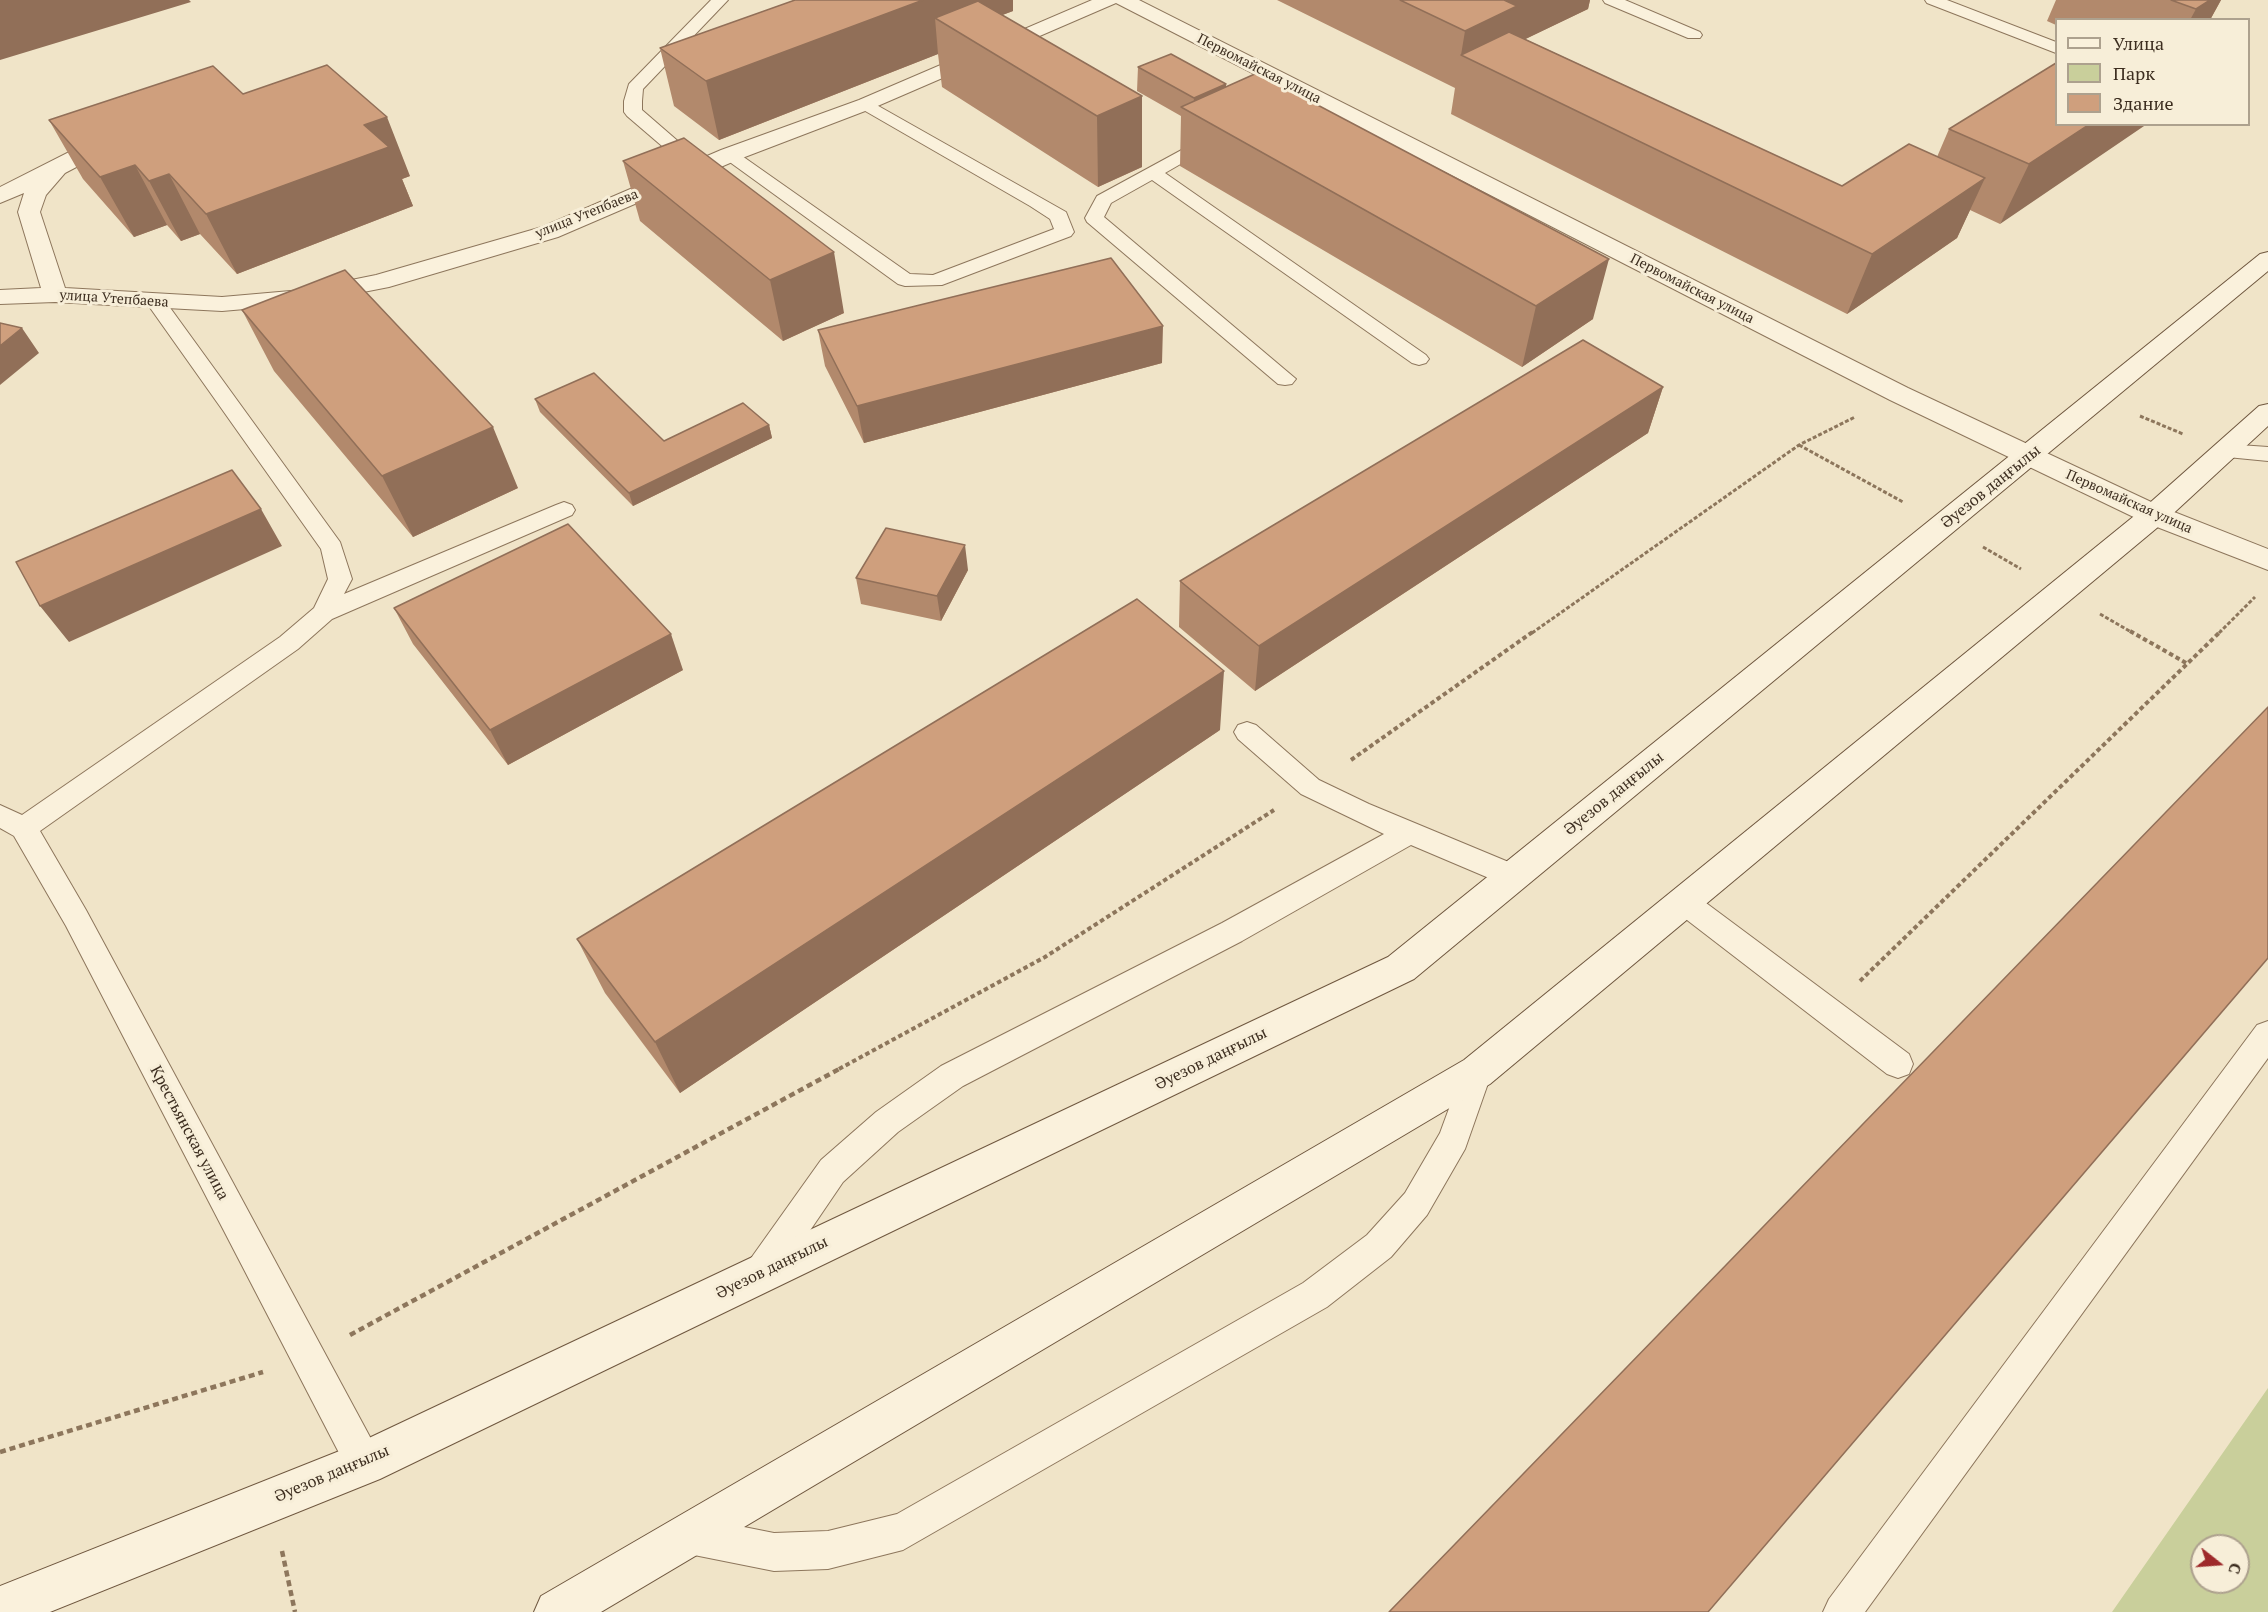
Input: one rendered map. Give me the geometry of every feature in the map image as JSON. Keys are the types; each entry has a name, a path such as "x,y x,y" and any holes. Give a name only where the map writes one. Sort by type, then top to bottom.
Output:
{"main road":[{"name":"улица Утепбаева","path":"0,297 55,295 222,304 302,297 380,282 550,232 729,154 866,104 1109,0"},
{"name":"Первомайская улица","path":"1124,0 1899,394 2154,515 2268,560"},
{"path":"0,196 95,148 129,138"},
{"path":"55,295 29,212 35,193 57,168"},
{"name":"Әуезов даңғылы","path":"0,1610 364,1463 1401,968 2268,259"},
{"path":"557,1612 1477,1072 2154,515 2268,412"}],"lane":[{"path":"698,168 633,112 633,101 635,88 720,0"},
{"path":"1611,0 1694,35"},
{"path":"1933,0 2055,48"},
{"path":"1277,101 1298,89"},
{"path":"866,104 1059,216 1064,232"},
{"path":"729,154 906,280 935,281 1064,232 1094,218 1104,200 1225,130"},
{"path":"1152,172 1419,359"},
{"path":"1094,218 1285,379"},
{"path":"156,302 332,548 340,579 323,613"},
{"path":"2225,451 2268,454"},
{"path":"12,822 289,643 323,613 564,510"},
{"path":"1247,732 1310,787 1359,812 1513,876"},
{"name":"Крестьянская улица","path":"12,822 76,918 364,1463"},
{"path":"761,1273 832,1171 888,1122 952,1076 1232,932 1410,833"},
{"path":"1684,902 1898,1064"},
{"path":"1842,1612 2268,1034"},
{"path":"689,1535 774,1552 828,1550 903,1531 1315,1295 1378,1246 1416,1204 1454,1139 1477,1072"}],"path":[{"path":"0,1452 308,1358 1045,957 1310,787 1799,445 1899,394"},
{"path":"2098,399 2225,451"},
{"path":"1799,445 1944,524"},
{"path":"1828,1011 2260,592"},
{"path":"271,1500 295,1612"}],"green space":[{"path":"2268,1388 2268,1612 2112,1612"}],"building":[{"path":"795,0 923,0 706,81 660,48"},
{"path":"1400,0 1504,0 1517,6 1465,31"},
{"path":"2171,0 2210,0 2196,9"},
{"path":"978,1 1142,96 1097,116 935,18"},
{"path":"1509,32 1842,186 1909,144 1985,178 1872,254 1461,55"},
{"path":"1171,54 1226,84 1194,98 1138,67"},
{"path":"2055,64 2055,126 2087,126 2029,164 1949,129"},
{"path":"327,65 387,117 364,125 389,147 206,214 169,174 149,181 135,165 100,177 49,120 213,66 243,94"},
{"path":"1257,73 1609,259 1536,306 1181,107"},
{"path":"684,138 834,252 770,280 623,161"},
{"path":"1111,258 1163,326 857,406 818,330"},
{"path":"345,270 493,427 382,476 242,310"},
{"path":"0,323 22,328 0,346"},
{"path":"1583,340 1663,387 1259,646 1180,581"},
{"path":"594,373 664,441 743,403 769,425 629,493 535,399"},
{"path":"232,470 261,509 40,606 16,562"},
{"path":"568,524 671,634 490,730 394,608"},
{"path":"886,528 965,545 937,596 856,578"},
{"path":"1137,599 1224,671 655,1042 577,939"},
{"path":"2268,707 2268,958 1708,1612 1389,1612"}]}
